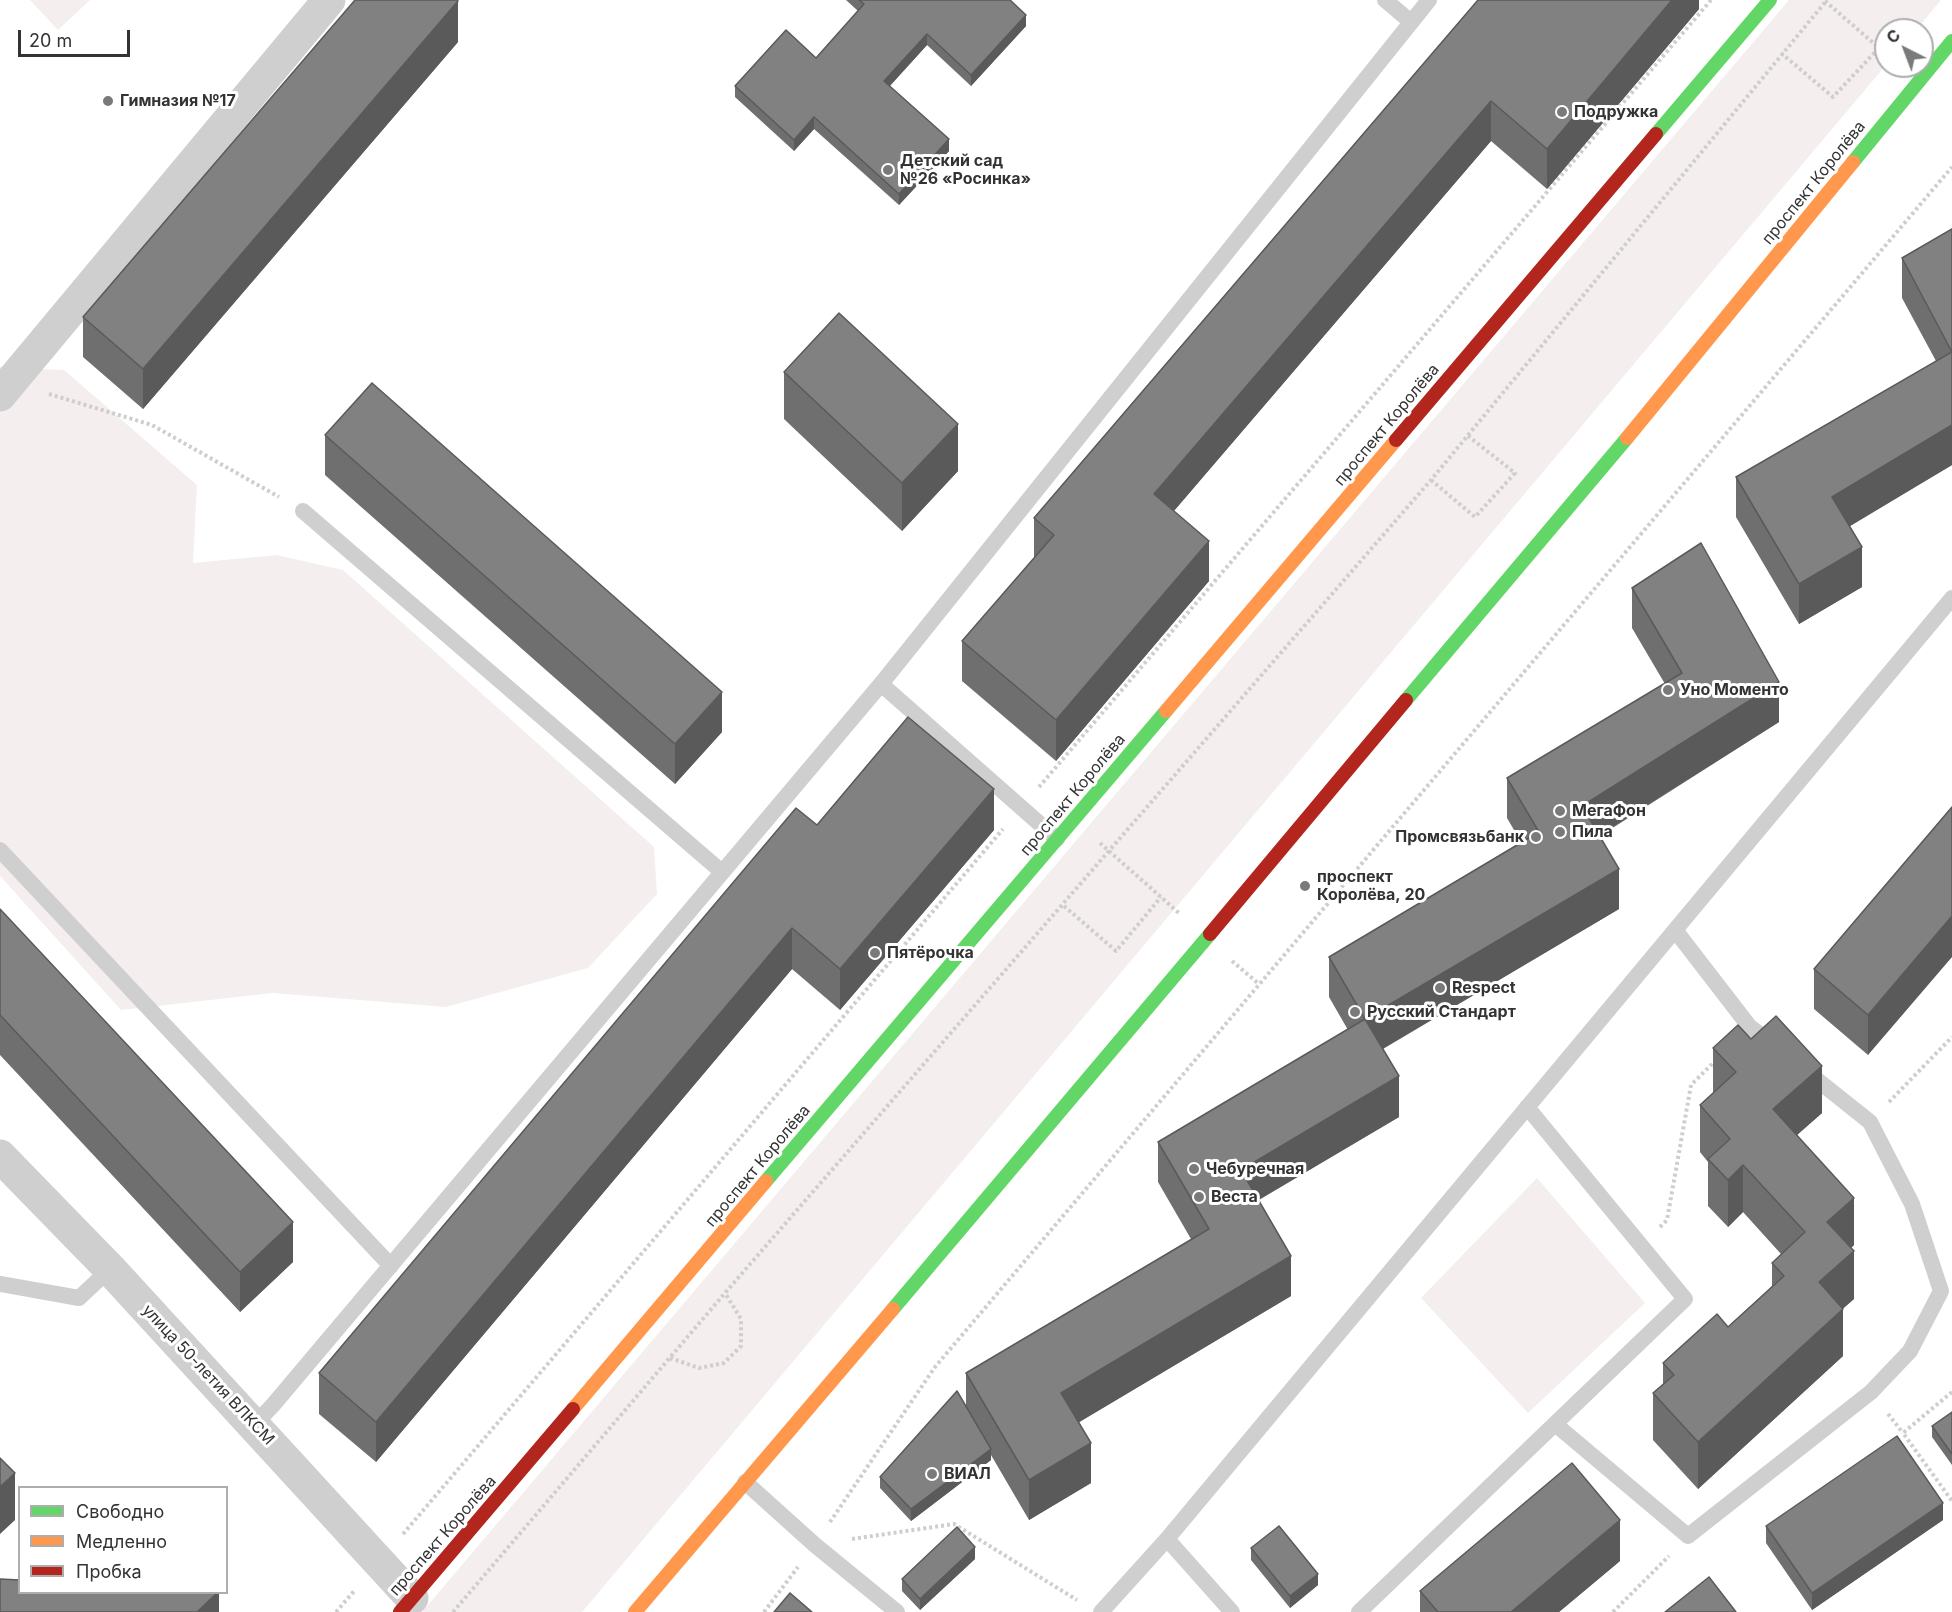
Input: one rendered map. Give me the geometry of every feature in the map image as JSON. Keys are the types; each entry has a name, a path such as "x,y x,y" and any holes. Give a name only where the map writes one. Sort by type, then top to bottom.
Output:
{"main road":[{"name":"проспект Королёва","path":"406,1605 1769,0"},
{"name":"проспект Королёва","path":"635,1612 1207,938 1645,416 1952,41"}],"street":[{"path":"5,389 329,0"},
{"name":"улица 50-летия ВЛКСМ","path":"0,1156 110,1269 254,1425 406,1605"}],"lane":[{"path":"1385,0 1411,22"},
{"path":"254,1425 391,1266 881,684 1429,0"},
{"path":"303,511 722,872"},
{"path":"1094,1609 1167,1539 1952,598"},
{"path":"881,684 1057,839"},
{"path":"0,850 391,1266"},
{"path":"1555,1424 1688,1536 1871,1392 1910,1351 1941,1291 1912,1204 1870,1122 1749,1026 1675,930"},
{"path":"1359,1612 1685,1299 1527,1107"},
{"path":"0,1284 79,1298 110,1269"},
{"path":"746,1482 815,1545 897,1612"},
{"path":"1167,1539 1232,1612"}],"path":[{"path":"453,1612 725,1293 1064,906 1431,480 1826,0 1874,43"},
{"path":"1781,53 1833,97 1874,53"},
{"path":"764,1612 815,1545 935,1367 1952,167"},
{"path":"5,389 152,425 303,511"},
{"path":"1431,480 1475,517 1515,473 1468,436"},
{"path":"1074,820 1259,984"},
{"path":"1064,906 1116,951 1161,897"},
{"path":"1640,1245 1667,1220 1691,1085 1749,1026"},
{"path":"1870,1122 1952,1037"},
{"path":"670,1358 699,1368 724,1363 741,1346 741,1319 725,1293"},
{"path":"1952,1392 1903,1433 1952,1501"},
{"path":"815,1545 954,1524 1094,1609"},
{"path":"1613,1612 1688,1536"}],"shaded area":[{"path":"30,0 90,0 58,30"},
{"path":"1789,0 1941,0 1926,18 1874,18 1875,78 582,1612 422,1612"},
{"path":"0,367 64,370 197,485 193,563 277,555 343,570 654,847 657,894 588,968 446,1007 273,993 121,1010 0,876"},
{"path":"1537,1178 1645,1303 1528,1413 1421,1298"}],"building":[{"path":"355,0 458,1 143,369 83,317"},
{"path":"859,0 1010,0 1026,15 971,75 927,34 884,81 949,139 899,194 814,117 794,140 735,86 786,30 816,58 864,4"},
{"path":"1478,0 1672,0 1547,149 1491,101 1154,494 1209,541 1056,720 962,641 1054,535 1034,518"},
{"path":"1952,229 1952,352 1902,258"},
{"path":"839,313 958,424 902,483 784,372"},
{"path":"1952,352 1952,425 1832,497 1862,547 1799,584 1736,477"},
{"path":"372,383 722,692 675,744 325,435"},
{"path":"1701,543 1779,682 1582,806 1619,869 1365,1019 1329,957 1539,832 1507,778 1682,673 1632,588"},
{"path":"908,717 994,789 840,969 792,928 376,1422 319,1373 796,808 817,825"},
{"path":"1952,807 1952,916 1868,1015 1814,969"},
{"path":"0,909 293,1222 240,1272 0,1015"},
{"path":"1776,1016 1822,1066 1773,1109 1854,1198 1827,1222 1854,1251 1819,1282 1843,1309 1698,1442 1653,1393 1674,1375 1663,1363 1717,1314 1728,1327 1784,1276 1772,1263 1805,1232 1743,1165 1728,1180 1708,1159 1730,1139 1700,1105 1736,1072 1713,1048 1738,1025 1751,1039"},
{"path":"1365,1019 1399,1076 1241,1170 1291,1256 1061,1393 1091,1443 1029,1480 966,1373 1209,1229 1158,1142"},
{"name":"ВИАЛ","path":"957,1391 991,1449 911,1509 880,1477"},
{"path":"1952,1412 1952,1454 1932,1426"},
{"path":"1897,1436 1943,1503 1812,1593 1766,1526"},
{"path":"0,1458 15,1473 0,1487"},
{"path":"1572,1463 1620,1520 1511,1612 1438,1612 1420,1591"},
{"path":"1279,1526 1318,1574 1290,1596 1251,1548"},
{"path":"957,1527 975,1547 920,1599 902,1579"},
{"path":"1709,1577 1736,1612 1665,1612"},
{"path":"0,1579 18,1580 18,1594 216,1594 197,1612 0,1612"},
{"path":"790,1593 812,1612 774,1612"}],"traffic: fast":[{"path":"1656,134 1770,0"},
{"path":"1853,162 1952,41"},
{"path":"1406,700 1627,438"},
{"path":"766,1181 1166,711"},
{"path":"893,1309 1210,934"}],"traffic: slow":[{"path":"1627,438 1853,162"},
{"path":"1166,711 1396,440"},
{"path":"573,1409 766,1181"},
{"path":"635,1612 893,1309"}],"traffic: jam":[{"path":"1396,440 1656,134"},
{"path":"1210,934 1406,700"},
{"path":"400,1612 573,1409"}],"place":[{"name":"Гимназия №17","path":"108,101"},
{"name":"Подружка","path":"1562,112"},
{"name":"Детский сад №26 «Росинка»","path":"888,170"},
{"name":"Уно Моменто","path":"1668,690"},
{"name":"МегаФон","path":"1560,811"},
{"name":"Пила","path":"1560,832"},
{"name":"Промсвязьбанк","path":"1536,837"},
{"name":"проспект Королёва, 20","path":"1305,886"},
{"name":"Пятёрочка","path":"875,953"},
{"name":"Respect","path":"1440,988"},
{"name":"Русский Стандарт","path":"1355,1012"},
{"name":"Чебуречная","path":"1194,1169"},
{"name":"Веста","path":"1199,1197"},
{"name":"ВИАЛ","path":"932,1474"}]}
